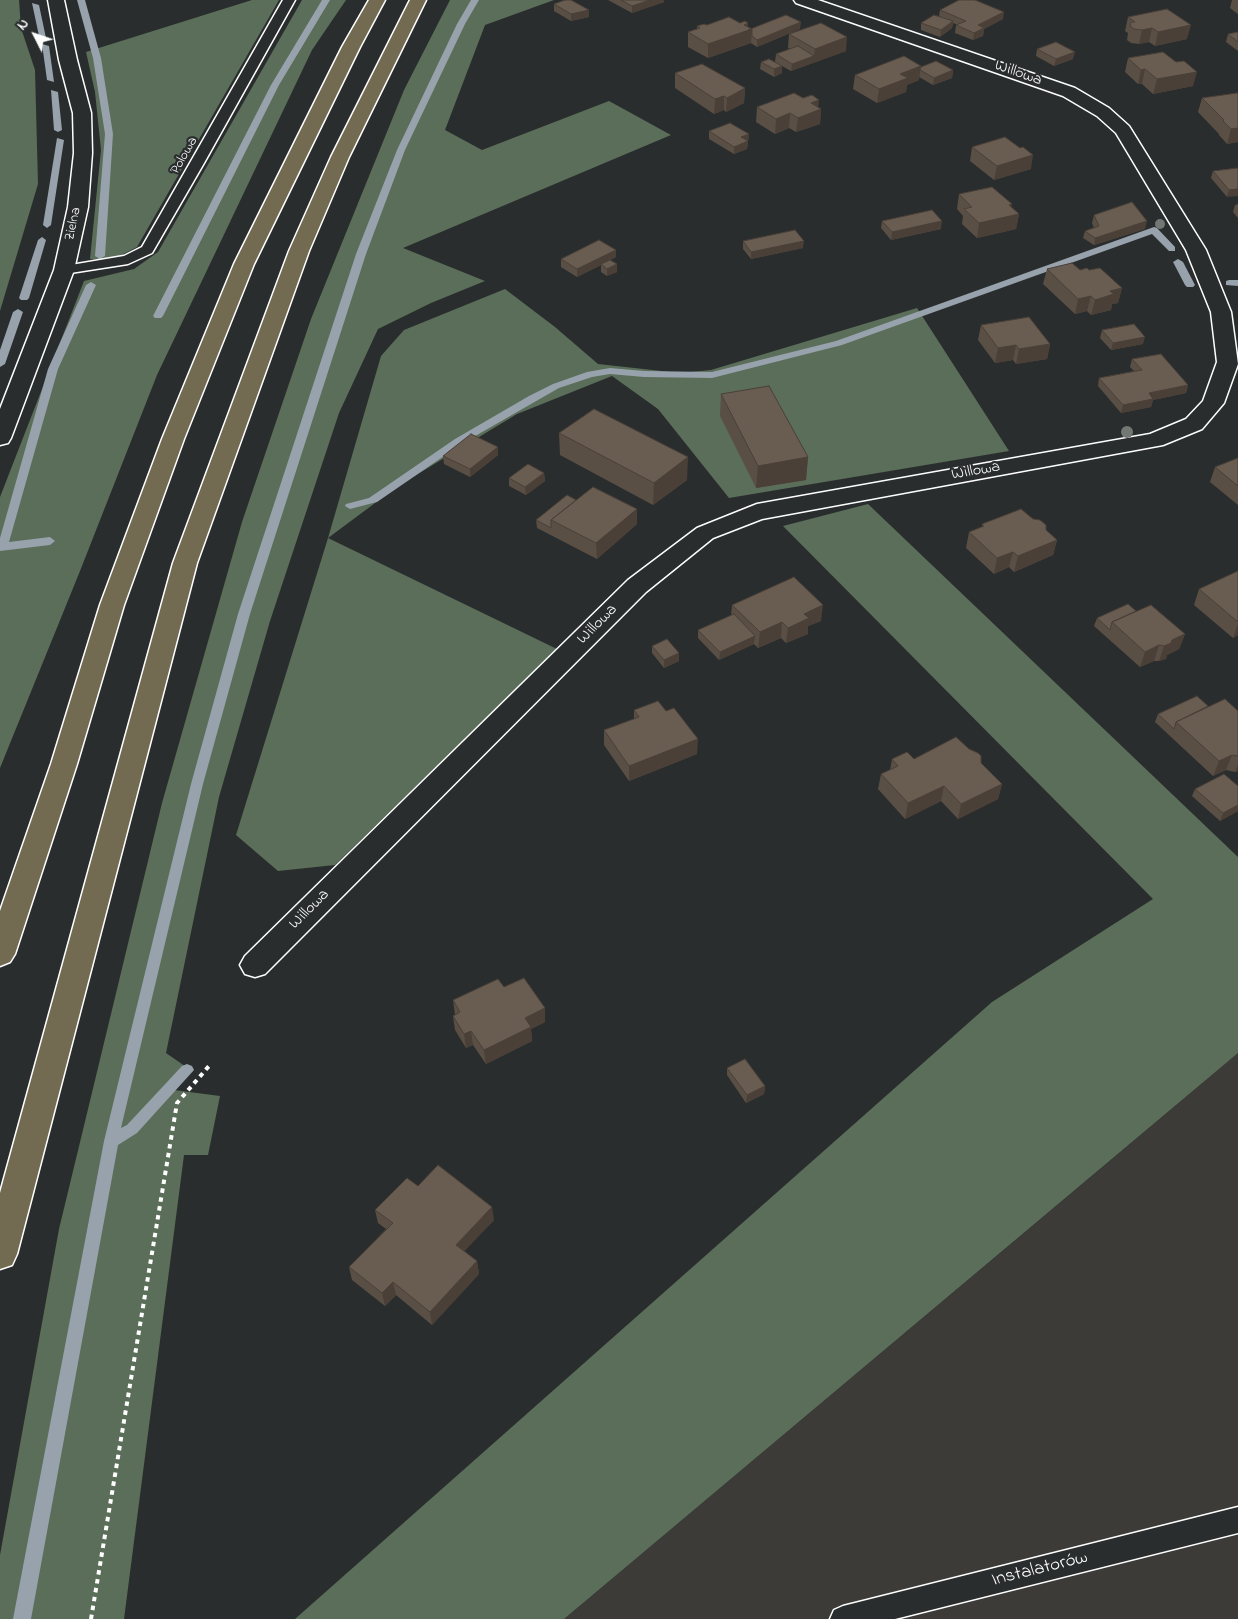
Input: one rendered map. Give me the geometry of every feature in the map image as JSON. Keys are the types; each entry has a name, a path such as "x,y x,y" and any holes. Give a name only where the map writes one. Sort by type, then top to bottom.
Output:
{"highway":[{"path":"0,954 64,764 112,605 173,439 244,264 351,46 377,0"},
{"path":"0,1254 185,563 299,251 340,157 418,0"}],"street":[{"name":"Zielna","path":"0,438 64,270 78,207 83,153 82,113 68,60 56,0"},
{"name":"Willowa","path":"255,965 638,586 705,533 757,512 1155,440 1194,424 1213,403 1228,362 1221,312 1196,250 1123,130 1103,112 1069,92 802,0"}],"lane":[{"name":"Polowa","path":"64,270 128,260 147,250 289,0"},
{"name":"Instalatorów","path":"842,1619 1238,1520"}],"path":[{"path":"91,1619 177,1102 209,1066"}],"shaded area":[{"path":"1238,1053 1238,1619 564,1619 1098,1171"}],"green space":[{"path":"0,0 19,0 21,28 35,70 38,184 0,311"},
{"path":"252,0 279,0 137,247 112,260 90,259 101,150 95,92 86,52"},
{"path":"302,0 346,0 312,50 157,375 0,768 0,497 84,281 134,269 158,252"},
{"path":"450,0 554,0 485,25 445,130 482,150 609,101 671,135 403,248 485,281 431,303 378,329 339,413 270,621 219,797 166,1053 192,1071 174,1090 220,1096 208,1155 184,1155 124,1619 0,1619 0,1555 59,1229 162,803 242,522 311,319 404,90"},
{"path":"505,289 555,327 598,364 680,373 711,370 917,308 1009,451 729,498 658,409 612,376 517,414 398,486 328,538 381,356 404,330"},
{"path":"868,504 1238,857 1238,1053 564,1619 295,1619 992,1002 1153,899 783,526"},
{"path":"328,538 557,649 335,865 278,871 236,835"}],"building":[{"path":"571,0 589,10 571,14 554,4"},
{"path":"621,0 650,0 632,6"},
{"path":"959,0 975,0 1004,12 978,25 984,28 974,33 956,25 966,21 940,10"},
{"path":"1167,9 1191,25 1158,32 1152,28 1142,30 1134,29 1130,26 1131,22 1135,22 1128,17"},
{"path":"786,15 801,22 757,40 752,36 752,29 748,30"},
{"path":"934,15 953,21 941,30 921,23"},
{"path":"729,17 740,23 745,21 748,23 744,25 752,29 708,44 688,32 700,28 697,26 707,25"},
{"path":"821,23 847,37 815,49 789,34"},
{"path":"1238,32 1238,42 1228,34"},
{"path":"1056,42 1075,52 1056,59 1037,49"},
{"path":"798,46 814,56 792,64 776,54"},
{"path":"1163,52 1176,62 1184,61 1197,72 1157,79 1145,69 1141,70 1128,58"},
{"path":"904,56 921,66 900,74 908,78 879,89 855,75"},
{"path":"769,59 782,66 774,69 761,62"},
{"path":"936,61 953,70 934,78 920,70 921,67"},
{"path":"702,64 745,88 727,98 724,96 715,99 675,73"},
{"path":"794,93 803,98 812,95 819,100 811,103 821,109 798,118 790,113 776,119 757,107"},
{"path":"1237,93 1238,128 1231,129 1202,98"},
{"path":"730,123 749,134 741,137 748,141 734,147 709,131"},
{"path":"1005,137 1033,155 997,166 972,147"},
{"path":"1238,168 1238,189 1229,190 1213,171"},
{"path":"992,187 1012,204 1009,205 1019,214 979,223 964,209 972,207 959,194"},
{"path":"1132,202 1147,221 1095,238 1085,231 1099,226 1094,215"},
{"path":"932,210 942,221 892,232 882,221"},
{"path":"795,230 804,241 751,252 743,241"},
{"path":"599,240 616,250 577,269 561,259"},
{"path":"610,260 617,264 607,269 601,264"},
{"path":"1072,263 1080,270 1100,268 1122,288 1110,291 1114,294 1095,300 1091,296 1078,299 1047,269"},
{"path":"1029,317 1050,344 1019,349 1016,345 998,348 981,325"},
{"path":"1134,324 1145,337 1113,343 1102,330"},
{"path":"1161,354 1188,385 1149,393 1153,399 1123,405 1099,378 1142,370 1132,359"},
{"path":"769,386 808,457 758,466 721,394"},
{"path":"594,409 688,457 654,483 559,433"},
{"path":"471,434 498,447 470,469 443,456"},
{"path":"1238,458 1238,486 1215,467"},
{"path":"528,464 544,473 525,487 509,478"},
{"path":"593,487 637,509 596,543 551,520"},
{"path":"567,495 576,500 551,520 551,528 536,520"},
{"path":"1021,509 1033,519 1040,520 1046,525 1046,530 1057,540 1018,556 1013,552 997,558 969,532 984,526 982,524"},
{"path":"1238,571 1238,622 1199,589"},
{"path":"794,577 823,605 804,614 809,618 788,628 782,622 760,632 732,605"},
{"path":"1128,604 1136,611 1112,622 1110,630 1097,618"},
{"path":"1151,605 1185,634 1172,640 1171,643 1164,646 1159,645 1145,652 1112,622"},
{"path":"734,614 755,636 720,652 698,630"},
{"path":"667,639 679,653 664,660 652,646"},
{"path":"1197,696 1208,706 1176,722 1174,729 1158,714"},
{"path":"1225,699 1238,711 1238,756 1232,755 1219,761 1176,722"},
{"path":"658,701 666,711 674,708 698,739 629,766 604,730 639,717 634,710"},
{"path":"956,737 969,749 981,756 981,763 1002,784 961,804 944,786 908,803 881,774 898,766 892,759 907,752 914,759"},
{"path":"1224,774 1238,786 1238,805 1223,813 1195,789"},
{"path":"524,978 545,1008 525,1018 531,1027 484,1050 471,1031 464,1034 453,1016 460,1012 453,1000 498,979 504,987"},
{"path":"745,1059 765,1086 747,1095 727,1068"},
{"path":"438,1165 492,1207 456,1245 477,1261 430,1312 393,1282 382,1293 349,1267 393,1223 375,1210 407,1178 418,1186"}],"waterway":[{"path":"81,0 97,58 109,134 100,256"},
{"path":"158,316 275,85 326,0"},
{"path":"111,1141 197,784 244,614 361,254 401,150 461,24 475,0"},
{"path":"35,5 43,36"},
{"path":"45,46 51,80"},
{"path":"54,92 58,130"},
{"path":"47,225 60,140"},
{"path":"350,506 373,500 459,441 533,398 556,386 590,374 610,371 644,374 712,375 839,343 1154,230 1172,249"},
{"path":"24,298 42,240"},
{"path":"1178,262 1190,285"},
{"path":"1229,283 1238,283"},
{"path":"3,546 53,369 91,285"},
{"path":"0,364 18,312"},
{"path":"0,547 50,541"},
{"path":"111,1141 132,1129 187,1070"},
{"path":"22,1619 111,1141"}]}
